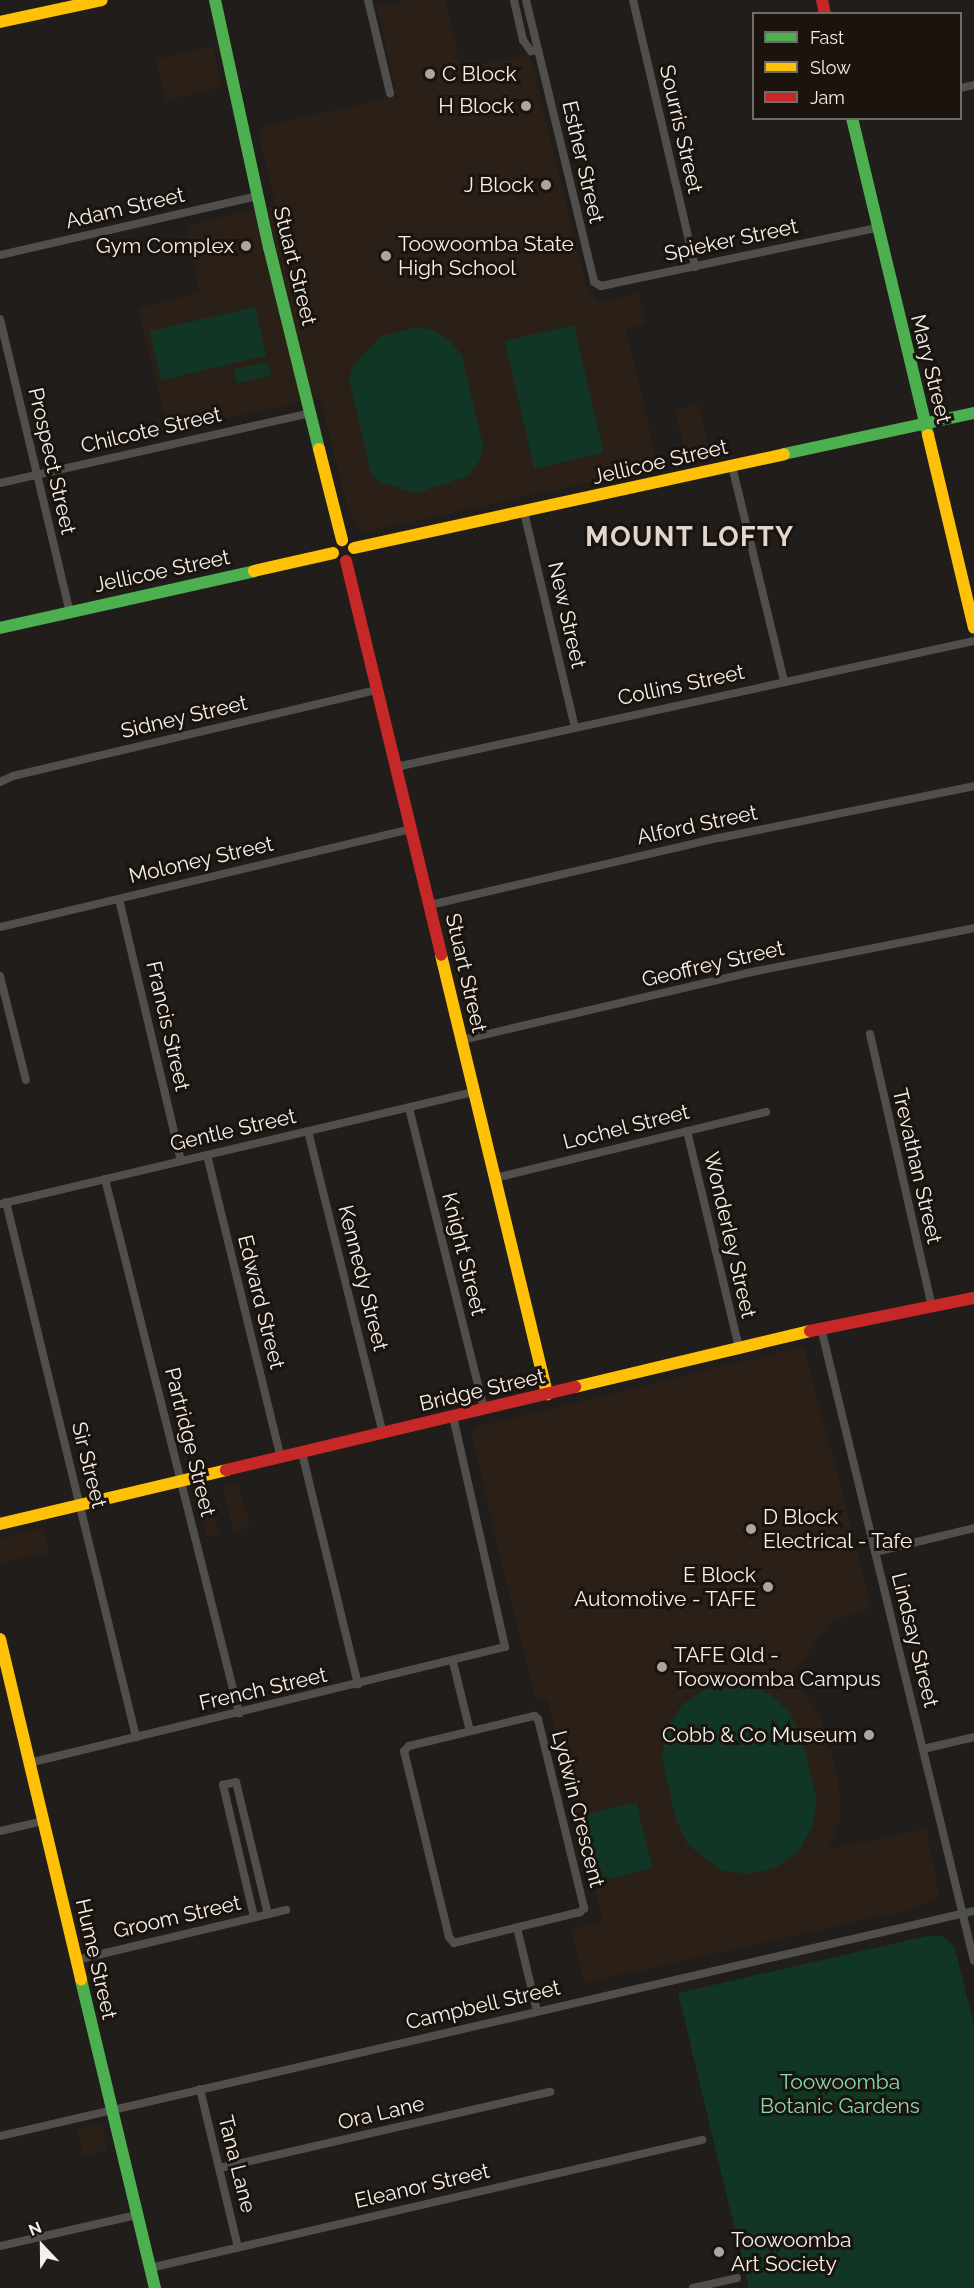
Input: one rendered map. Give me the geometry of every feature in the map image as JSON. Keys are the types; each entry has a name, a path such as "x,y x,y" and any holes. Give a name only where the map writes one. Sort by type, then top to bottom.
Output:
{"street":[{"path":"0,22 102,0"},
{"name":"Stuart Street","path":"215,0 257,196 342,540"},
{"path":"368,0 390,93"},
{"name":"Esther Street","path":"514,0 523,40 531,51 538,51"},
{"name":"Esther Street","path":"526,0 594,282"},
{"name":"Sourris Street","path":"633,0 695,267"},
{"name":"Mary Street","path":"852,120 973,620"},
{"name":"Adam Street","path":"0,255 257,196"},
{"name":"Spieker Street","path":"594,282 601,286 877,228"},
{"name":"Prospect Street","path":"0,319 70,612"},
{"name":"Chilcote Street","path":"0,483 310,413"},
{"name":"Jellicoe Street","path":"354,548 974,413"},
{"path":"732,466 784,681"},
{"name":"New Street","path":"524,512 575,727"},
{"path":"342,540 354,548 354,555 346,561 333,554 336,544 342,540"},
{"name":"Jellicoe Street","path":"0,628 333,554"},
{"name":"Stuart Street","path":"346,561 547,1394"},
{"name":"Collins Street","path":"396,767 974,641"},
{"name":"Sidney Street","path":"0,782 378,690"},
{"name":"Alford Street","path":"430,904 718,838 974,786"},
{"name":"Moloney Street","path":"0,927 411,829"},
{"name":"Francis Street","path":"119,899 182,1161"},
{"name":"Geoffrey Street","path":"462,1040 747,973 974,928"},
{"path":"0,976 26,1080"},
{"name":"Trevathan Street","path":"870,1034 932,1306"},
{"name":"Gentle Street","path":"3,1203 474,1092"},
{"name":"Knight Street","path":"409,1108 484,1409"},
{"name":"Lochel Street","path":"495,1178 766,1112"},
{"name":"Kennedy Street","path":"308,1131 383,1433"},
{"name":"Wonderley Street","path":"687,1131 739,1348"},
{"name":"Edward Street","path":"207,1155 281,1458"},
{"name":"Partridge Street","path":"105,1179 239,1713"},
{"name":"Sir Street","path":"3,1203 136,1737"},
{"name":"Bridge Street","path":"0,1524 821,1328 932,1306 973,1301"},
{"name":"Lindsay Street","path":"821,1328 974,1961"},
{"name":"French Street","path":"29,1763 453,1662 505,1647 453,1416"},
{"path":"302,1452 358,1684"},
{"path":"875,1552 974,1528"},
{"name":"Hume Street","path":"0,1639 155,2288"},
{"path":"453,1662 470,1731"},
{"name":"Lydwin Crescent","path":"530,1716 538,1719 584,1906 580,1912 456,1943 450,1939 404,1752 409,1746 470,1731 530,1716"},
{"path":"923,1749 974,1737"},
{"path":"254,1917 223,1785 236,1782 268,1914"},
{"path":"0,1831 43,1821"},
{"name":"Groom Street","path":"76,1960 286,1910"},
{"name":"Campbell Street","path":"0,2136 974,1911"},
{"path":"518,1928 537,2011"},
{"name":"Tana Lane","path":"200,2089 238,2247"},
{"name":"Ora Lane","path":"220,2169 550,2092"},
{"name":"Eleanor Street","path":"150,2268 702,2140"},
{"path":"0,2246 137,2215"},
{"path":"693,2288 737,2278"}],"shaded area":[{"name":"Toowoomba State High School","path":"408,0 445,0 461,69 530,54 586,286 599,302 638,293 645,324 626,329 658,467 365,532 348,511 321,397 169,431 137,308 200,293 186,226 275,205 258,128 397,96 377,7"},
{"path":"212,46 222,87 166,101 156,60"},
{"path":"698,404 711,456 688,462 675,410"},
{"name":"TAFE Qld - Toowoomba Campus","path":"804,1347 872,1608 830,1622 790,1678 820,1714 839,1782 840,1819 829,1849 926,1829 939,1895 916,1908 584,1983 572,1929 603,1921 548,1700 534,1696 471,1434 475,1427"},
{"path":"238,1482 250,1527 235,1532 223,1486"},
{"path":"208,1489 219,1534 207,1537 195,1492"},
{"path":"43,1528 49,1553 0,1563 0,1538"},
{"path":"101,2123 107,2150 84,2156 78,2128"}],"green space":[{"path":"255,307 266,356 161,380 150,331"},
{"path":"574,325 603,453 534,469 505,341"},
{"path":"417,327 433,330 450,341 462,355 483,446 480,460 470,475 416,493 380,482 371,473 349,379 354,364 380,337"},
{"path":"268,362 271,376 237,383 234,369"},
{"path":"744,1684 770,1694 790,1713 802,1738 817,1801 812,1828 798,1852 775,1868 748,1874 721,1870 688,1845 676,1820 662,1757 666,1730 681,1706 703,1690"},
{"path":"636,1802 652,1868 597,1882 581,1816"},
{"name":"Toowoomba Botanic Gardens","path":"927,1936 942,1936 954,1946 974,2025 974,2288 749,2288 678,1993"}],"traffic: fast":[{"path":"215,0 269,247 319,449"},
{"path":"852,120 928,435"},
{"path":"784,454 974,413"},
{"path":"0,628 254,571"},
{"path":"81,1980 155,2288"}],"traffic: slow":[{"path":"0,22 102,0"},
{"path":"928,435 974,628"},
{"path":"319,449 342,540"},
{"path":"354,548 784,454"},
{"path":"254,571 333,553"},
{"path":"441,955 547,1394"},
{"path":"575,1387 810,1331"},
{"path":"0,1524 226,1470"},
{"path":"0,1639 81,1980"}],"traffic: jam":[{"path":"822,0 825,12"},
{"path":"346,561 441,955"},
{"path":"810,1331 974,1298"},
{"path":"226,1470 575,1387"}],"place":[{"name":"C Block","path":"430,74"},
{"name":"H Block","path":"526,106"},
{"name":"J Block","path":"546,185"},
{"name":"Gym Complex","path":"246,246"},
{"name":"Toowoomba State High School","path":"386,256"},
{"name":"D Block Electrical - Tafe","path":"751,1529"},
{"name":"E Block Automotive - TAFE","path":"768,1587"},
{"name":"TAFE Qld - Toowoomba Campus","path":"662,1667"},
{"name":"Cobb & Co Museum","path":"869,1735"},
{"name":"Toowoomba Art Society","path":"719,2252"}],"district":[{"name":"MOUNT LOFTY","path":"690,537"}]}
